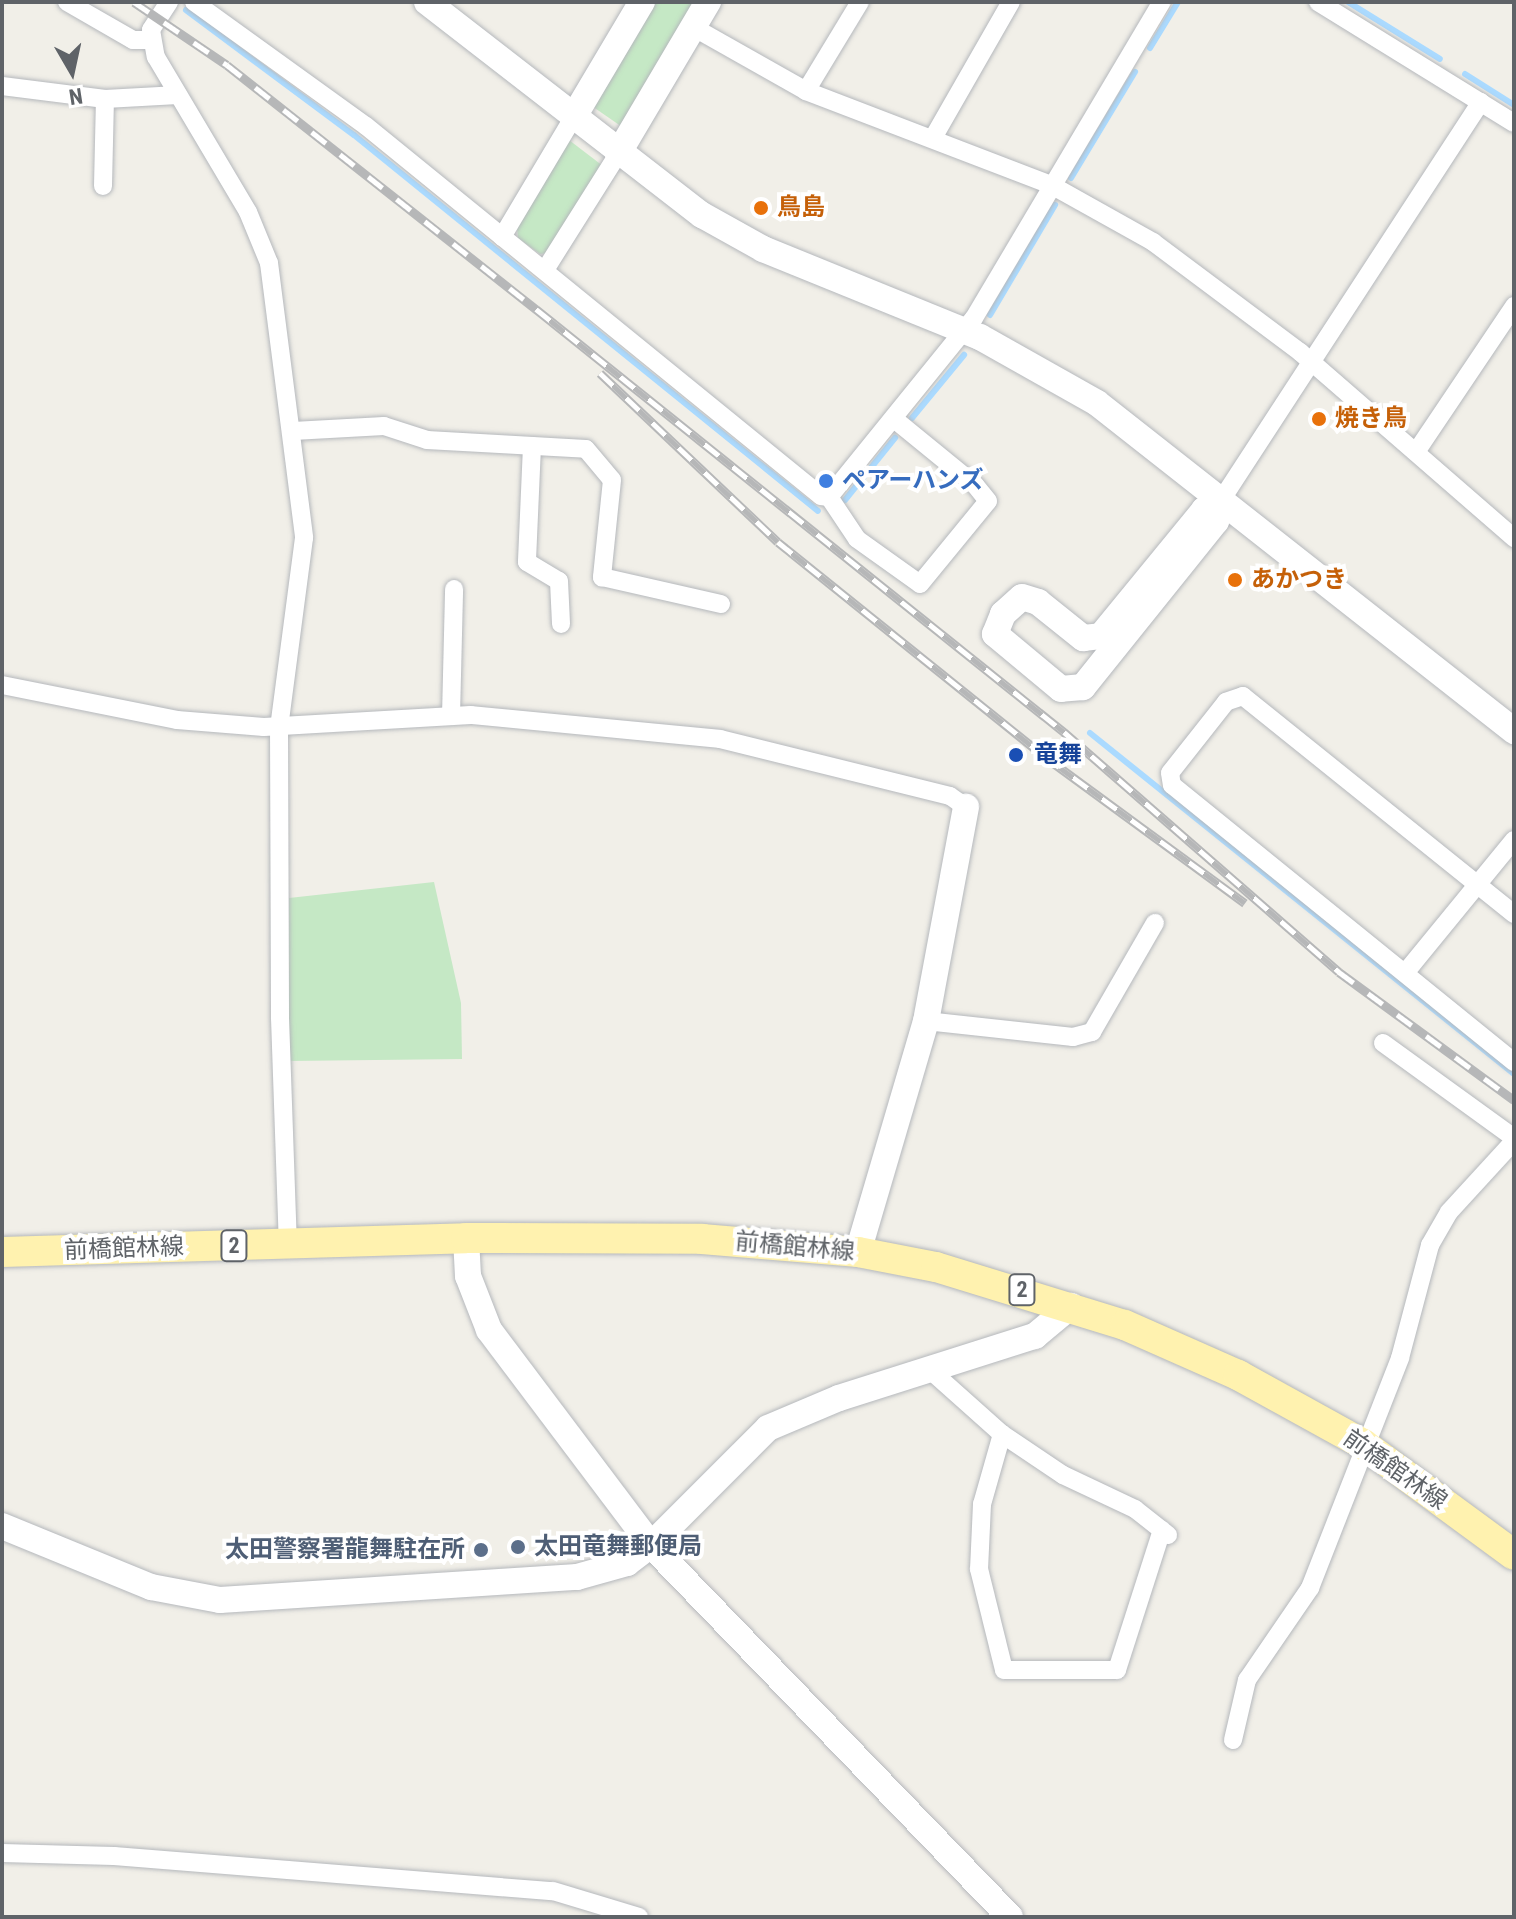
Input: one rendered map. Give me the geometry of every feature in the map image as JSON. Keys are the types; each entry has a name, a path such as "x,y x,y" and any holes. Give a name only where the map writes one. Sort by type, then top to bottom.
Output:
{"main road":[{"name":"前橋館林線","path":"2,1252 466,1238 702,1239 858,1252 936,1267 1071,1306 1176,1346 1363,1444 1514,1555"}],"street":[{"path":"67,2 133,40 150,40"},
{"path":"150,40 169,2"},
{"path":"194,2 330,98 821,496 829,497 857,539 916,584 926,580 988,501 975,485 894,419"},
{"path":"427,2 618,154 702,215 763,249 965,330 1085,395 1222,499 1514,731"},
{"path":"502,237 642,2"},
{"path":"545,270 708,2"},
{"path":"806,91 860,2"},
{"path":"933,138 1011,2"},
{"path":"829,497 965,330 1162,2"},
{"path":"1318,2 1514,123"},
{"path":"693,27 806,91 1053,186 1153,242 1240,302 1514,538"},
{"path":"150,40 178,95 259,233 273,284 293,431 304,538 279,727 280,1018 288,1244"},
{"path":"2,86 105,99 178,95"},
{"path":"103,186 105,99"},
{"path":"1222,499 1204,510 1101,636 1083,638 1030,597 1016,601 1003,614 995,634 1061,689 1083,687 1216,521 1222,499 1481,102"},
{"path":"1416,452 1514,306"},
{"path":"293,431 384,426 427,440 586,449 612,480 602,577 721,604"},
{"path":"532,446 526,554 533,569 559,581 561,624"},
{"path":"451,716 454,589"},
{"path":"2,685 177,720 279,727 451,716 576,722 720,739 950,796 966,807 926,1021 858,1252"},
{"path":"1514,914 1248,699 1237,696 1226,702 1176,764 1172,785 1514,1062"},
{"path":"1405,973 1514,840"},
{"path":"926,1021 1073,1037 1092,1032 1155,923"},
{"path":"1233,1740 1247,1680 1310,1588 1363,1444 1400,1358 1430,1245 1449,1212 1514,1139 1383,1043"},
{"path":"466,1238 468,1276 489,1330 651,1545 1010,1917"},
{"path":"3,1530 151,1587 220,1600 577,1577 627,1563 651,1545 768,1428 929,1369 1035,1336 1071,1306"},
{"path":"929,1369 1002,1434 1071,1480 1135,1509 1165,1532 1117,1670 1004,1670 979,1569 982,1504 1002,1434"},
{"path":"2,1853 114,1856 553,1891 639,1917"}],"green space":[{"path":"650,2 700,2 625,129 589,104"},
{"path":"569,140 603,166 548,253 540,254 518,238 517,227"},
{"path":"434,882 461,1003 462,1059 288,1061 289,898"}],"waterway":[{"path":"1150,48 1178,2"},
{"path":"1348,2 1440,59"},
{"path":"186,10 354,135 818,511"},
{"path":"1071,178 1135,72"},
{"path":"1465,74 1514,105"},
{"path":"990,315 1055,205"},
{"path":"912,418 964,355"},
{"path":"845,500 895,438"},
{"path":"1090,733 1514,1074"}],"railway":[{"path":"134,2 227,65 536,309 1064,732 1339,972 1514,1100"},
{"path":"600,373 778,542 1044,756 1245,903"}],"place":[{"name":"鳥島","path":"761,208"},
{"name":"焼き鳥","path":"1319,419"},
{"name":"ペアーハンズ","path":"826,481"},
{"name":"あかつき","path":"1235,580"},
{"name":"竜舞","path":"1016,755"},
{"name":"太田竜舞郵便局","path":"518,1547"},
{"name":"太田警察署龍舞駐在所","path":"481,1550"}]}
